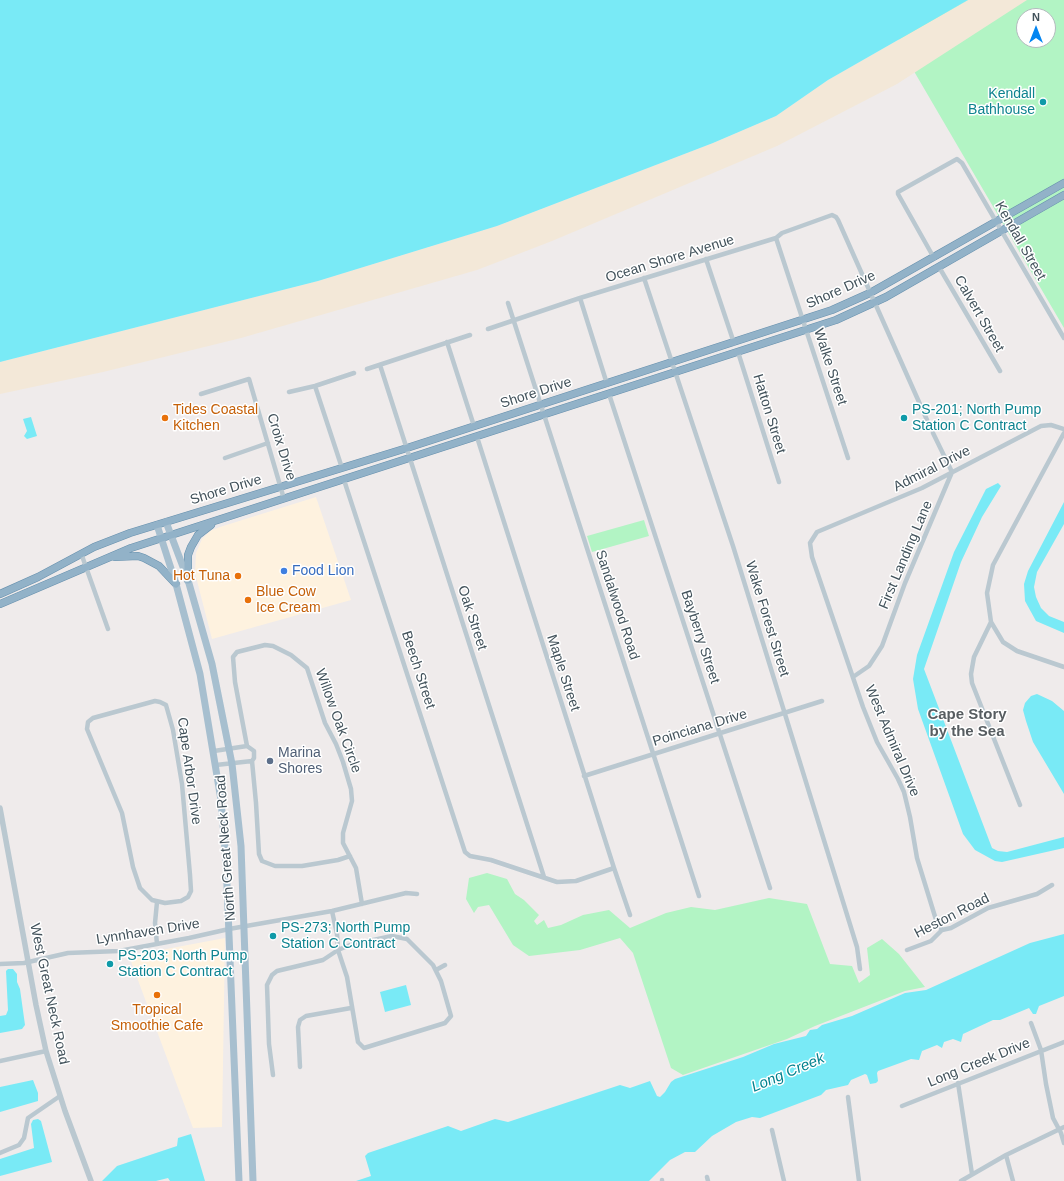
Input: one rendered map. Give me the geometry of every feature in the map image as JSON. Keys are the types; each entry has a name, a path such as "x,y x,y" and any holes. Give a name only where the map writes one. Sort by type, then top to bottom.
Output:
{"highway":[{"name":"Shore Drive","path":"0,594 81,553 130,534 407,448 832,310 870,293 934,258 1064,183"},
{"name":"Shore Drive","path":"0,604 103,559 162,538 806,330 874,303 1064,195"},
{"path":"188,580 188,555 194,540 205,528 222,519"},
{"path":"103,559 122,556 144,558 159,566 176,584"}],"main road":[{"name":"North Great Neck Road","path":"166,522 188,580 212,664 232,764 241,846 253,1181"},
{"name":"North Great Neck Road","path":"157,525 176,584 200,674 216,765 223,826 229,929 240,1181"}],"street":[{"name":"Kendall Street","path":"934,258 898,194 900,189 955,159 960,160 1064,338"},
{"name":"Ocean Shore Avenue","path":"488,329 580,298 776,238 782,233 832,214 838,220 870,293"},
{"name":"Walke Street","path":"776,238 848,458"},
{"path":"706,260 734,343"},
{"name":"Calvert Street","path":"939,267 1000,371"},
{"name":"Wake Forest Street","path":"644,278 733,546 857,947 860,969"},
{"path":"870,293 927,420"},
{"path":"580,298 607,384"},
{"path":"508,303 514,320"},
{"name":"Sandalwood Road","path":"514,320 699,896"},
{"path":"367,369 470,335"},
{"path":"447,342 474,426"},
{"name":"Hatton Street","path":"738,352 779,482"},
{"name":"Oak Street","path":"380,364 544,877"},
{"path":"289,392 315,386 354,373"},
{"name":"Croix Drive","path":"201,394 249,379 284,499"},
{"path":"315,386 342,468"},
{"name":"Bayberry Street","path":"609,394 770,888"},
{"name":"Admiral Drive","path":"811,539 817,532 890,503 1041,426 1051,424 1064,430"},
{"path":"1064,433 993,565 987,593 991,622 998,635 1011,648 1030,657 1064,667"},
{"path":"933,434 952,472"},
{"name":"Maple Street","path":"477,437 584,776 630,915"},
{"path":"224,458 268,443"},
{"name":"First Landing Lane","path":"853,677 869,666 882,646 905,583 952,472"},
{"name":"Beech Street","path":"344,480 461,841 468,854 544,877"},
{"name":"West Admiral Drive","path":"811,539 810,548 812,557 872,731 904,792 919,865 937,923 942,930"},
{"path":"81,553 108,629"},
{"path":"991,622 972,664 972,683 1020,805"},
{"name":"Willow Oak Circle","path":"350,856 338,860 302,866 275,866 262,861 259,854 252,761 254,758 254,751 247,746 235,682 233,657 237,652 265,645 273,646 291,655 307,668 325,723 336,744 352,793 351,809 342,839 345,849 350,856 356,868 362,904"},
{"name":"Cape Arbor Drive","path":"155,701 163,703 168,708 174,737 182,784 191,891 188,897 181,901 165,903 157,902 148,897 140,888 133,867 122,814 87,729 88,722 93,718 155,701"},
{"name":"Poinciana Drive","path":"584,776 822,701"},
{"path":"214,751 247,746"},
{"path":"216,765 252,761"},
{"name":"West Great Neck Road","path":"0,808 46,1051 60,1096 91,1181"},
{"path":"544,877 557,882 571,882 614,868"},
{"name":"Heston Road","path":"907,950 931,941 942,930 951,928 988,908 1036,894 1052,885"},
{"name":"Lynnhaven Drive","path":"0,964 28,962 68,953 119,951 229,929 332,911 406,892 417,894"},
{"path":"157,902 155,923 157,944"},
{"path":"273,1075 269,1044 266,990 272,974 281,969 323,960 338,950 350,945 398,936 411,942 436,970 451,1012 449,1019 446,1023 364,1048 358,1042 351,1008 347,977 338,950 337,934 332,911"},
{"path":"436,970 445,965"},
{"path":"300,1068 298,1027 300,1020 306,1016 351,1008"},
{"path":"1031,1023 1042,1050 1046,1084 1052,1111 1064,1143"},
{"name":"Long Creek Drive","path":"902,1106 1064,1042"},
{"path":"0,1061 46,1051"},
{"path":"958,1083 972,1174"},
{"path":"0,1153 19,1145 24,1138 28,1118 60,1096"},
{"path":"848,1097 859,1181"},
{"path":"962,1181 1006,1155 1064,1127"},
{"path":"772,1130 784,1181"},
{"path":"1006,1155 1013,1181"}],"shaded area":[{"path":"316,497 351,600 212,639 195,573 196,553 202,539 210,531 220,527"},
{"path":"225,938 222,1127 193,1128 129,956"}],"green space":[{"path":"968,0 1064,0 1064,328 915,73 898,38"},
{"path":"644,520 649,536 592,552 587,536"},
{"path":"487,873 507,879 515,894 524,900 539,915 534,921 537,925 544,920 548,928 561,925 583,915 609,910 630,928 666,913 691,907 715,910 769,898 807,904 830,964 852,966 859,983 870,975 867,948 882,939 899,954 925,987 905,991 815,1026 787,1039 683,1075 671,1068 633,953 620,938 580,950 529,956 513,945 489,905 478,907 474,913 466,899 469,878"}],"sand":[{"path":"968,0 1027,0 897,84 777,146 552,241 477,270 241,338 103,372 0,394 0,362 318,281 497,226 713,143 776,116 828,80"}],"water":[{"path":"0,0 968,0 828,80 776,116 713,143 497,226 318,281 0,362"},
{"path":"31,417 37,436 27,439 24,436 27,431 23,419"},
{"path":"998,483 1001,486 982,517 961,562 924,669 992,848 998,851 1007,852 1064,837 1064,848 1002,862 995,861 975,850 963,834 918,709 913,679 917,655 954,552 986,489"},
{"path":"1064,502 1064,524 1037,572 1034,587 1036,597 1041,608 1049,616 1064,622 1064,633 1036,621 1025,601 1024,584 1028,571"},
{"path":"1037,694 1052,701 1064,711 1064,794 1033,742 1023,710 1025,703 1031,696"},
{"name":"Long Creek","path":"1064,934 1064,996 1039,1006 1036,1014 1033,1014 1029,1008 1000,1020 993,1020 963,1034 961,1042 953,1039 944,1042 942,1048 937,1045 922,1051 919,1060 911,1059 878,1071 878,1081 876,1083 870,1084 867,1075 865,1074 851,1080 848,1085 826,1090 821,1095 760,1118 752,1117 736,1122 712,1136 695,1152 685,1152 670,1160 649,1181 356,1181 371,1176 365,1156 368,1153 448,1126 461,1131 495,1119 508,1122 620,1085 630,1088 650,1081 657,1096 660,1097 675,1079 743,1057 774,1044 806,1036 810,1030 817,1029 822,1025 852,1016 905,993 926,990 1030,943"},
{"path":"8,969 13,969 17,974 17,982 20,989 25,1025 22,1029 0,1033 0,1016 6,1015 8,1010 6,971"},
{"path":"406,985 411,1005 385,1012 380,992"},
{"path":"33,1080 38,1093 38,1101 0,1112 0,1087"},
{"path":"38,1119 41,1121 52,1162 0,1176 0,1159 34,1148 31,1124 33,1120"},
{"path":"191,1134 205,1181 170,1181 168,1178 156,1181 102,1181 117,1166 177,1146 178,1138"}],"place":[{"name":"Kendall Bathhouse","path":"1043,102"},
{"name":"Tides Coastal Kitchen","path":"165,418"},
{"name":"PS-201; North Pump Station C Contract","path":"904,418"},
{"name":"Food Lion","path":"284,571"},
{"name":"Hot Tuna","path":"238,576"},
{"name":"Blue Cow Ice Cream","path":"248,600"},
{"name":"Marina Shores","path":"270,761"},
{"name":"PS-273; North Pump Station C Contract","path":"273,936"},
{"name":"PS-203; North Pump Station C Contract","path":"110,964"},
{"name":"Tropical Smoothie Cafe","path":"157,995"}],"district":[{"name":"Cape Story by the Sea","path":"967,724"}]}
